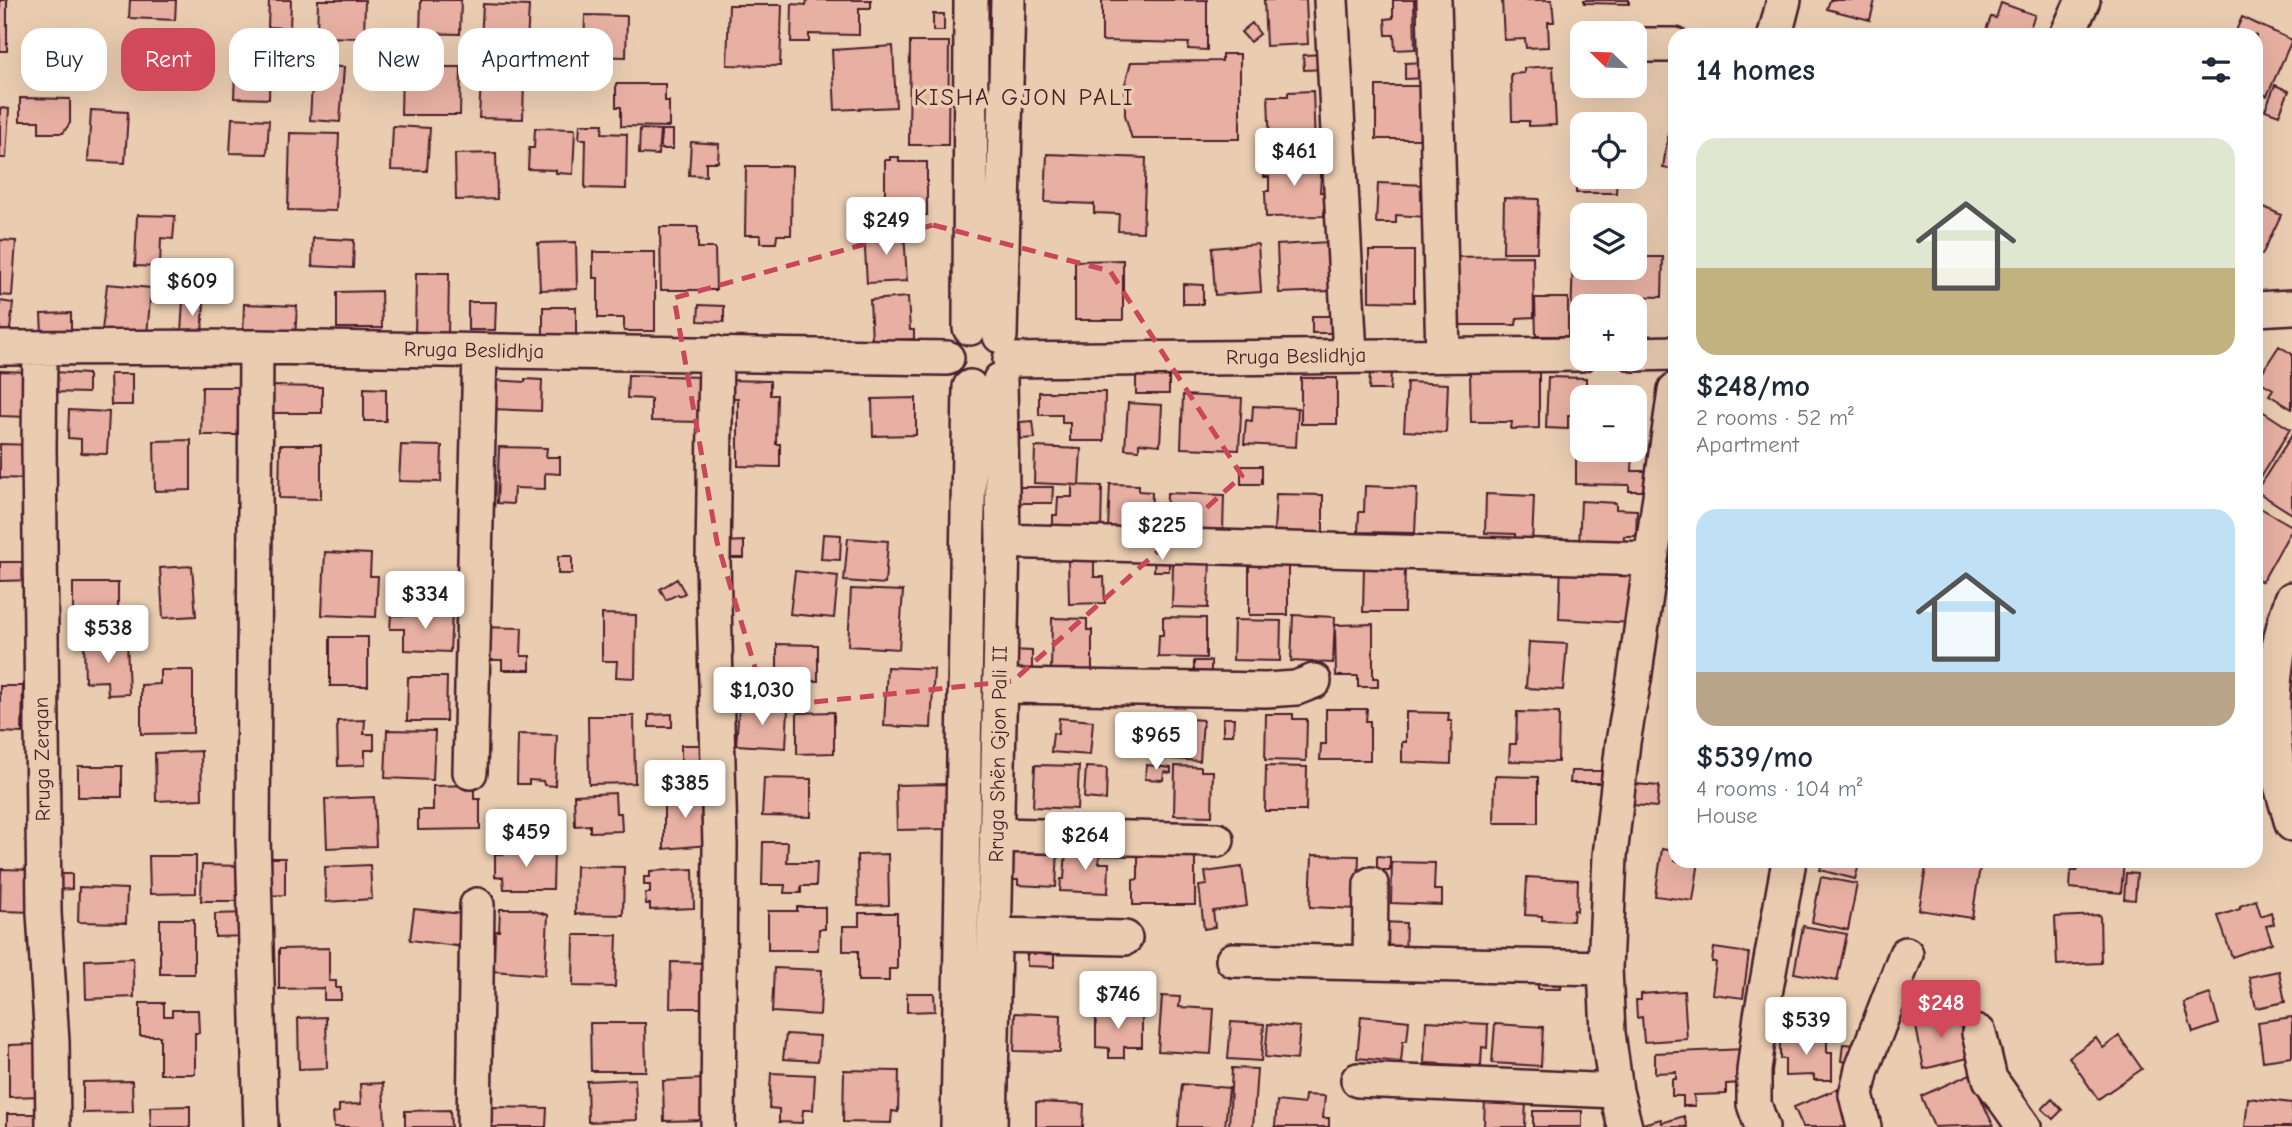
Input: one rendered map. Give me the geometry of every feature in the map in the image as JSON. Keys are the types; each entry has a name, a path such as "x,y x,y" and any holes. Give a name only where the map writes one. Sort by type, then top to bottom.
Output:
{"street":[{"name":"Rruga Shën Gjon Pali II","path":"971,0 990,358 1003,541 990,1127"},
{"name":"Rruga Shën Gjon Pali II","path":"958,1127 990,358 1008,0"},
{"path":"1331,0 1350,355"},
{"path":"1434,0 1443,355"},
{"path":"1777,28 1784,0"},
{"path":"2070,28 2084,0"},
{"path":"1647,45 1668,45"},
{"path":"2263,309 2292,307"},
{"name":"Rruga Beslidhja","path":"0,348 257,347 947,358 954,339 961,332 990,358 1570,354"},
{"path":"257,347 253,838 261,1127"},
{"name":"Rruga Zerqan","path":"40,348 44,913 52,1042 52,1127"},
{"path":"470,772 480,351"},
{"path":"716,353 713,561 720,845 718,1127"},
{"path":"1647,354 1668,353"},
{"path":"1625,1127 1616,1091 1608,1033 1605,968 1610,856 1623,742 1668,439"},
{"path":"1003,541 1651,559"},
{"path":"2278,808 2279,778 2273,728 2276,671 2284,622 2292,599"},
{"path":"1000,687 1266,690 1296,688 1314,681"},
{"path":"996,835 1217,841"},
{"path":"1762,1127 1754,1104 1754,1071 1788,868"},
{"path":"1370,962 1371,884"},
{"path":"474,1127 477,905"},
{"path":"995,935 1125,938"},
{"path":"1864,1127 1856,1095 1862,1069 1906,954"},
{"path":"1233,960 1605,968"},
{"path":"1979,1033 1990,1079 2024,1127"},
{"path":"1358,1080 1616,1091"}],"highlighted area":[{"path":"933,225 1110,271 1242,476 1013,681 767,707 717,542 674,298"}],"building":[{"path":"0,0 7,0 7,51 0,51"},
{"path":"130,0 176,0 175,20 129,18"},
{"path":"269,0 291,0 290,28 268,27"},
{"path":"318,0 365,0 364,28 353,28 353,38 339,37 339,28 317,28"},
{"path":"421,0 461,0 458,34 444,34 444,28 420,28"},
{"path":"807,0 871,0 871,8 859,8 859,35 809,34 809,42 791,42 792,4 806,5"},
{"path":"1102,0 1207,0 1207,50 1188,49 1189,43 1102,41"},
{"path":"1264,0 1306,0 1308,44 1266,46"},
{"path":"1393,0 1414,0 1415,49 1395,50 1394,35 1386,35 1385,19 1393,18"},
{"path":"1502,0 1552,0 1554,22 1548,22 1549,47 1526,48 1525,39 1504,40"},
{"path":"1584,0 1629,0 1629,4 1584,3"},
{"path":"1830,0 1875,0 1870,20 1827,9"},
{"path":"2001,3 2035,15 2030,28 1987,28 1991,17 1996,18"},
{"path":"483,4 529,6 528,28 482,28"},
{"path":"729,5 782,5 780,66 727,65"},
{"path":"933,14 944,14 944,31 933,31"},
{"path":"585,15 627,16 626,57 613,57 613,28 585,28"},
{"path":"2242,17 2292,40 2267,96 2263,94 2263,28 2237,28"},
{"path":"1252,23 1260,34 1250,42 1241,32"},
{"path":"910,42 949,42 948,145 909,145"},
{"path":"893,46 896,107 835,110 832,50"},
{"path":"1222,54 1240,54 1240,139 1132,139 1125,115 1125,84 1131,62 1222,61"},
{"path":"1327,54 1327,69 1304,70 1303,55"},
{"path":"1428,62 1428,78 1405,79 1405,63"},
{"path":"1553,66 1556,125 1529,126 1529,121 1512,121 1511,74 1524,73 1524,68"},
{"path":"339,67 344,67 340,122 310,120 312,91 339,91"},
{"path":"444,67 458,67 460,115 401,115 402,91 444,91"},
{"path":"616,84 665,84 665,101 669,101 669,127 621,126 621,107 616,107"},
{"path":"2275,85 2289,91 2279,115 2265,110"},
{"path":"1376,86 1430,86 1429,139 1376,139"},
{"path":"234,91 269,91 269,99 234,98"},
{"path":"480,91 524,91 523,119 479,118"},
{"path":"1313,91 1315,147 1270,149 1268,96 1288,96 1288,92"},
{"path":"20,98 70,99 70,123 63,133 39,133 39,121 20,121"},
{"path":"0,108 9,109 6,158 0,158"},
{"path":"91,110 128,112 125,163 88,161"},
{"path":"232,118 269,120 267,154 230,153"},
{"path":"580,124 603,124 602,133 627,134 626,189 585,188 586,139 579,139"},
{"path":"393,126 430,128 427,171 391,170"},
{"path":"535,128 575,129 573,174 528,169 529,148 534,148"},
{"path":"640,129 660,130 658,155 639,154"},
{"path":"661,130 673,130 673,149 661,149"},
{"path":"290,133 339,134 336,211 288,210"},
{"path":"1668,134 1668,169 1663,168"},
{"path":"691,142 719,144 718,162 706,162 706,176 689,175"},
{"path":"496,153 497,199 456,200 455,154"},
{"path":"1047,154 1146,158 1143,232 1118,231 1119,214 1094,213 1094,204 1045,202"},
{"path":"890,157 899,157 899,162 927,162 927,215 918,215 919,207 900,207 900,211 889,210 889,205 885,205 885,160 890,160"},
{"path":"1322,158 1320,192 1324,192 1324,216 1266,217 1265,191 1269,191 1269,177 1264,177 1264,159"},
{"path":"746,166 792,166 791,235 777,235 776,243 760,243 760,235 745,235"},
{"path":"1378,183 1427,185 1426,217 1396,215 1396,223 1376,223"},
{"path":"1576,189 1616,189 1616,193 1576,193"},
{"path":"1504,198 1539,199 1537,252 1503,252"},
{"path":"2263,206 2281,215 2263,253"},
{"path":"137,215 175,216 173,239 161,238 160,267 135,266"},
{"path":"660,227 698,227 698,248 715,248 716,290 661,290"},
{"path":"904,231 907,281 867,283 864,234"},
{"path":"313,238 354,240 353,268 312,266"},
{"path":"0,240 16,241 12,296 0,295"},
{"path":"576,242 577,289 540,290 538,243"},
{"path":"1329,242 1331,291 1279,293 1277,245"},
{"path":"1258,244 1261,292 1215,295 1212,248"},
{"path":"1369,251 1414,251 1414,302 1369,301"},
{"path":"593,252 655,252 655,331 624,331 624,318 598,318 598,278 593,278"},
{"path":"1533,256 1534,317 1517,318 1516,325 1446,325 1445,257"},
{"path":"1647,257 1663,257 1662,297 1647,297 1647,294 1572,294 1572,280 1647,280"},
{"path":"1123,260 1123,320 1075,320 1075,261"},
{"path":"416,273 449,273 448,337 415,336"},
{"path":"107,284 151,288 147,336 102,331"},
{"path":"1183,284 1203,285 1203,304 1183,304"},
{"path":"381,291 382,328 337,328 337,292"},
{"path":"908,297 910,330 914,330 914,339 872,341 870,300"},
{"path":"1535,298 1568,298 1568,336 1536,336"},
{"path":"0,301 13,303 9,338 0,337"},
{"path":"183,301 204,302 202,334 181,333"},
{"path":"468,302 496,302 495,330 468,330"},
{"path":"244,304 297,306 295,339 243,337"},
{"path":"699,305 724,306 724,322 698,321"},
{"path":"543,307 576,307 576,338 543,337"},
{"path":"71,313 71,332 42,333 41,314"},
{"path":"1312,316 1338,316 1339,333 1312,333"},
{"path":"2279,346 2292,354 2292,409 2269,395 2273,389 2263,383 2263,371"},
{"path":"0,371 30,372 29,417 0,416"},
{"path":"1136,371 1169,371 1169,394 1136,394"},
{"path":"53,372 88,374 88,393 52,392"},
{"path":"1370,372 1391,372 1390,390 1369,390"},
{"path":"1470,372 1539,372 1539,428 1511,429 1512,422 1471,422"},
{"path":"110,374 132,374 132,405 111,405"},
{"path":"628,375 703,377 702,422 651,421 651,399 627,398"},
{"path":"1548,377 1586,378 1586,385 1570,385 1568,429 1546,428"},
{"path":"1301,378 1337,378 1337,424 1301,424"},
{"path":"525,379 542,380 541,411 490,409 491,380 525,382"},
{"path":"726,380 770,381 770,395 777,395 776,444 780,444 780,467 738,466 738,398 726,398"},
{"path":"1407,382 1448,384 1446,433 1404,431"},
{"path":"271,386 322,387 322,413 270,413"},
{"path":"202,387 240,387 240,435 201,435"},
{"path":"364,388 386,389 386,421 364,421"},
{"path":"1039,392 1105,392 1104,441 1070,441 1070,423 1062,423 1062,415 1039,415"},
{"path":"1183,395 1242,398 1239,450 1181,448"},
{"path":"916,398 916,435 873,436 872,399"},
{"path":"1128,403 1162,405 1160,445 1139,443 1139,450 1125,449"},
{"path":"1253,406 1298,408 1296,447 1244,444 1246,420 1252,421"},
{"path":"69,410 109,412 107,454 81,453 81,439 68,438"},
{"path":"2263,412 2290,429 2263,473"},
{"path":"1033,421 1035,438 1021,439 1020,422"},
{"path":"2292,435 2292,514 2263,495 2263,480"},
{"path":"191,440 191,490 155,491 154,441"},
{"path":"0,444 36,445 36,479 0,478"},
{"path":"280,445 321,445 321,499 279,498"},
{"path":"401,445 442,446 441,482 399,481"},
{"path":"499,447 547,448 546,457 560,457 560,474 545,473 545,489 514,488 513,504 497,503"},
{"path":"1035,447 1081,449 1079,485 1034,483"},
{"path":"1576,462 1632,462 1632,471 1648,471 1648,491 1629,491 1629,485 1576,484"},
{"path":"1241,466 1262,466 1262,484 1241,484"},
{"path":"1110,484 1139,485 1139,491 1152,492 1151,531 1108,529"},
{"path":"1072,485 1102,486 1101,533 1053,532 1053,515 1057,515 1058,497 1072,497"},
{"path":"1365,486 1417,488 1415,533 1358,532 1359,512 1364,512"},
{"path":"1018,487 1053,487 1052,503 1018,503"},
{"path":"1167,493 1224,495 1223,531 1166,530"},
{"path":"1276,494 1323,495 1323,532 1274,532"},
{"path":"1486,494 1534,496 1532,544 1515,544 1515,534 1485,533"},
{"path":"1581,501 1616,503 1616,509 1637,510 1636,536 1624,536 1623,549 1579,547"},
{"path":"2263,509 2292,526 2263,580"},
{"path":"823,534 841,535 840,560 821,559"},
{"path":"848,538 888,541 885,584 844,581"},
{"path":"744,541 744,558 725,558 725,542"},
{"path":"325,552 371,554 370,576 378,576 376,617 322,615"},
{"path":"1155,553 1169,554 1169,571 1154,571"},
{"path":"1094,555 1094,577 1104,577 1105,603 1069,604 1068,556"},
{"path":"558,556 572,556 572,574 558,574"},
{"path":"1190,558 1210,559 1208,608 1172,607 1173,564 1190,564"},
{"path":"0,562 38,562 38,580 0,581"},
{"path":"1249,565 1288,565 1288,615 1249,615"},
{"path":"1364,565 1405,566 1404,612 1363,612"},
{"path":"1561,565 1639,570 1633,623 1559,619"},
{"path":"192,566 196,616 163,618 160,568"},
{"path":"795,571 838,576 834,618 790,614"},
{"path":"677,579 685,593 666,600 660,589"},
{"path":"73,583 118,583 118,622 73,621"},
{"path":"851,589 903,591 899,649 848,646"},
{"path":"425,611 452,612 450,652 404,650 404,629 390,629 391,615 425,616"},
{"path":"602,614 636,615 635,678 616,677 617,661 602,661"},
{"path":"1293,615 1335,617 1333,663 1291,661"},
{"path":"1163,617 1206,618 1206,658 1158,657 1159,635 1163,635"},
{"path":"1052,618 1087,619 1087,630 1092,630 1092,671 1051,671"},
{"path":"1234,620 1281,621 1280,661 1233,660"},
{"path":"1373,624 1373,678 1378,678 1378,687 1358,687 1358,676 1336,676 1335,625"},
{"path":"481,627 522,628 521,656 530,656 530,670 502,670 502,660 480,660"},
{"path":"330,637 368,637 368,686 330,686"},
{"path":"127,640 129,694 108,695 107,681 85,682 84,642"},
{"path":"1529,642 1567,644 1563,690 1526,688"},
{"path":"777,644 818,645 818,681 777,681"},
{"path":"1011,650 1032,651 1032,675 1011,674"},
{"path":"1194,661 1211,661 1211,678 1194,678"},
{"path":"887,667 934,669 931,728 884,726"},
{"path":"160,670 193,670 193,733 141,734 141,685 160,684"},
{"path":"408,677 447,677 446,721 407,721"},
{"path":"732,680 760,683 758,706 730,704"},
{"path":"0,686 23,686 22,733 0,732"},
{"path":"739,707 788,709 786,748 736,745"},
{"path":"1326,709 1367,709 1366,721 1370,721 1370,760 1320,760 1321,744 1326,744"},
{"path":"834,712 834,753 797,754 797,713"},
{"path":"1406,712 1449,713 1448,721 1452,721 1451,764 1402,762 1402,742 1406,742"},
{"path":"1517,712 1559,713 1558,762 1509,761 1510,744 1516,744"},
{"path":"672,714 672,727 649,727 649,715"},
{"path":"1266,714 1293,714 1293,719 1307,719 1306,761 1265,760"},
{"path":"588,716 634,716 635,783 589,784"},
{"path":"1162,717 1203,720 1200,761 1158,758"},
{"path":"1059,718 1093,721 1090,755 1051,752 1053,733 1058,734"},
{"path":"1223,718 1234,718 1233,735 1223,735"},
{"path":"365,720 364,734 374,734 374,750 365,750 365,765 338,766 337,721"},
{"path":"387,730 435,731 433,780 385,778"},
{"path":"518,734 557,735 555,786 544,785 543,781 529,780 529,784 517,784"},
{"path":"681,745 710,745 711,782 681,782"},
{"path":"201,751 202,799 156,801 155,753"},
{"path":"1035,765 1079,766 1077,809 1033,807"},
{"path":"1147,765 1171,768 1171,773 1164,772 1163,780 1145,779"},
{"path":"78,766 122,766 122,797 78,797"},
{"path":"1175,766 1201,767 1201,771 1213,771 1212,816 1174,815"},
{"path":"1266,766 1307,767 1306,811 1265,811"},
{"path":"1086,767 1107,768 1106,800 1084,798"},
{"path":"1571,771 1607,771 1606,783 1570,783"},
{"path":"1495,776 1538,777 1538,823 1494,823"},
{"path":"764,778 811,779 811,817 762,816"},
{"path":"947,784 948,829 897,830 896,785"},
{"path":"1635,784 1659,786 1657,807 1633,805"},
{"path":"474,785 474,799 480,799 480,829 418,830 418,810 433,810 433,786"},
{"path":"615,793 616,813 621,813 622,831 590,832 590,825 575,826 574,795"},
{"path":"706,793 708,845 664,849 664,794"},
{"path":"374,797 376,846 327,848 325,799"},
{"path":"763,842 788,842 787,862 817,862 816,886 801,886 801,893 784,893 785,885 762,885"},
{"path":"1006,848 1058,850 1056,887 1018,885 1018,880 1005,880"},
{"path":"1066,849 1100,851 1099,863 1109,863 1108,893 1060,891 1061,879 1064,879"},
{"path":"1662,849 1668,850 1668,868 1698,868 1693,901 1655,896"},
{"path":"504,850 554,851 553,889 504,889 503,877 495,877 495,854 504,854"},
{"path":"1138,852 1195,852 1195,905 1133,905 1133,880 1138,879"},
{"path":"888,854 889,905 858,906 857,855"},
{"path":"1312,855 1359,856 1357,909 1310,907"},
{"path":"149,856 196,856 196,893 150,894"},
{"path":"1377,856 1390,857 1390,870 1377,870"},
{"path":"265,858 285,858 285,895 265,896"},
{"path":"1392,862 1435,863 1434,890 1442,890 1442,905 1391,903"},
{"path":"202,865 240,866 240,901 201,901"},
{"path":"370,865 372,899 326,902 325,867"},
{"path":"576,866 624,867 623,915 575,914"},
{"path":"1242,867 1247,906 1213,911 1215,927 1204,929 1199,886 1207,885 1205,872"},
{"path":"1821,868 1858,868 1855,879 1820,870"},
{"path":"1926,868 1980,868 1972,918 1919,910"},
{"path":"2077,868 2123,868 2121,893 2070,888 2071,871 2077,871"},
{"path":"1,869 36,870 35,912 0,911"},
{"path":"693,869 694,908 650,910 650,904 646,904 645,893 650,893 650,885 644,885 644,877 650,877 650,871"},
{"path":"2126,873 2137,874 2135,900 2124,899"},
{"path":"53,874 72,874 72,889 53,890"},
{"path":"1527,877 1578,880 1577,911 1574,910 1573,921 1542,920 1542,916 1525,915"},
{"path":"1821,877 1857,884 1848,930 1812,922"},
{"path":"79,887 127,889 126,923 78,922"},
{"path":"2256,900 2261,916 2271,912 2274,924 2266,926 2272,943 2232,957 2218,916"},
{"path":"797,907 825,907 825,929 819,929 818,950 768,950 768,911 797,911"},
{"path":"414,909 463,914 464,947 410,940"},
{"path":"500,909 528,909 548,915 545,975 493,971 495,931 499,931"},
{"path":"247,913 248,936 215,937 215,914"},
{"path":"859,913 897,913 897,969 889,969 889,981 858,981 858,951 843,951 843,926 859,926"},
{"path":"2100,915 2101,963 2057,965 2055,917"},
{"path":"160,919 194,919 194,974 160,974"},
{"path":"1381,922 1406,923 1405,953 1380,953"},
{"path":"1803,926 1847,934 1837,981 1794,973"},
{"path":"574,935 617,935 615,987 573,986"},
{"path":"329,948 329,981 336,981 336,988 341,988 341,1000 324,1000 324,988 279,989 279,949"},
{"path":"1714,948 1749,953 1743,998 1712,994 1716,962 1712,962"},
{"path":"1027,949 1054,950 1054,967 1027,966"},
{"path":"133,958 134,997 86,999 85,960"},
{"path":"671,962 713,963 712,1008 670,1008"},
{"path":"774,968 822,970 820,1015 772,1012"},
{"path":"2279,971 2285,1002 2256,1008 2249,977"},
{"path":"1538,979 1561,979 1561,989 1538,989"},
{"path":"1684,991 1687,1039 1644,1042 1642,1017 1637,1018 1636,1000 1641,1000 1641,994"},
{"path":"907,993 934,993 935,1011 907,1012"},
{"path":"2210,994 2219,1024 2193,1033 2184,1003"},
{"path":"1162,996 1180,997 1179,1007 1214,1009 1211,1054 1158,1051"},
{"path":"140,1003 164,1003 164,1016 172,1016 172,1010 198,1010 195,1074 160,1074 160,1036 140,1036"},
{"path":"1096,1008 1125,1008 1125,1014 1142,1014 1142,1047 1124,1047 1124,1058 1109,1058 1109,1048 1096,1047"},
{"path":"1957,1011 1968,1058 1924,1069 1915,1021"},
{"path":"1015,1013 1061,1015 1060,1052 1014,1051"},
{"path":"1361,1016 1409,1021 1401,1062 1357,1058"},
{"path":"326,1017 327,1068 299,1069 298,1018"},
{"path":"2292,1017 2292,1057 2263,1061 2258,1022"},
{"path":"1426,1021 1488,1024 1487,1048 1482,1047 1481,1066 1424,1063"},
{"path":"1231,1022 1264,1024 1261,1061 1228,1059"},
{"path":"590,1023 645,1023 646,1071 591,1071"},
{"path":"1268,1024 1300,1027 1297,1060 1265,1057"},
{"path":"1495,1024 1543,1027 1541,1066 1492,1063"},
{"path":"786,1034 820,1036 818,1061 783,1059"},
{"path":"1780,1036 1827,1038 1827,1053 1832,1053 1832,1080 1814,1080 1814,1075 1785,1076 1785,1059 1780,1059"},
{"path":"2119,1036 2142,1069 2098,1099 2069,1057 2096,1038 2103,1048"},
{"path":"42,1044 43,1096 9,1097 9,1045"},
{"path":"1843,1044 1856,1045 1854,1063 1841,1061"},
{"path":"1744,1049 1745,1083 1726,1084 1726,1094 1694,1095 1695,1106 1683,1106 1683,1096 1672,1096 1672,1079 1676,1079 1676,1072 1655,1073 1655,1053"},
{"path":"1232,1068 1257,1069 1253,1127 1229,1127"},
{"path":"844,1070 899,1071 898,1112 892,1111 891,1123 843,1122"},
{"path":"771,1073 815,1075 813,1110 803,1110 802,1123 779,1122 779,1109 769,1108"},
{"path":"1970,1074 1993,1125 1934,1127 1921,1096"},
{"path":"635,1079 637,1120 588,1122 587,1081"},
{"path":"703,1079 704,1120 664,1121 663,1081"},
{"path":"132,1081 133,1112 83,1113 83,1082"},
{"path":"383,1083 385,1127 334,1127 333,1113 339,1112 339,1105 361,1104 360,1084"},
{"path":"1182,1084 1229,1088 1225,1127 1178,1127"},
{"path":"1837,1089 1853,1127 1803,1127 1794,1107"},
{"path":"1305,1095 1325,1096 1323,1118 1329,1118 1329,1127 1275,1127 1277,1101 1304,1104"},
{"path":"1485,1098 1526,1099 1525,1127 1484,1127"},
{"path":"2248,1098 2292,1103 2292,1127 2245,1127"},
{"path":"2052,1099 2062,1110 2053,1119 2042,1109"},
{"path":"1036,1102 1084,1104 1083,1127 1036,1127"},
{"path":"190,1106 190,1127 151,1127 150,1107"},
{"path":"492,1107 547,1108 546,1127 491,1127"},
{"path":"450,1110 451,1127 405,1127 405,1111"},
{"path":"1533,1111 1582,1111 1582,1127 1533,1127"},
{"path":"7,1114 45,1114 45,1127 7,1127"},
{"path":"1684,1116 1687,1127 1639,1125 1661,1119 1662,1123"}],"district":[{"name":"KISHA GJON PALI","path":"1024,97"}]}
